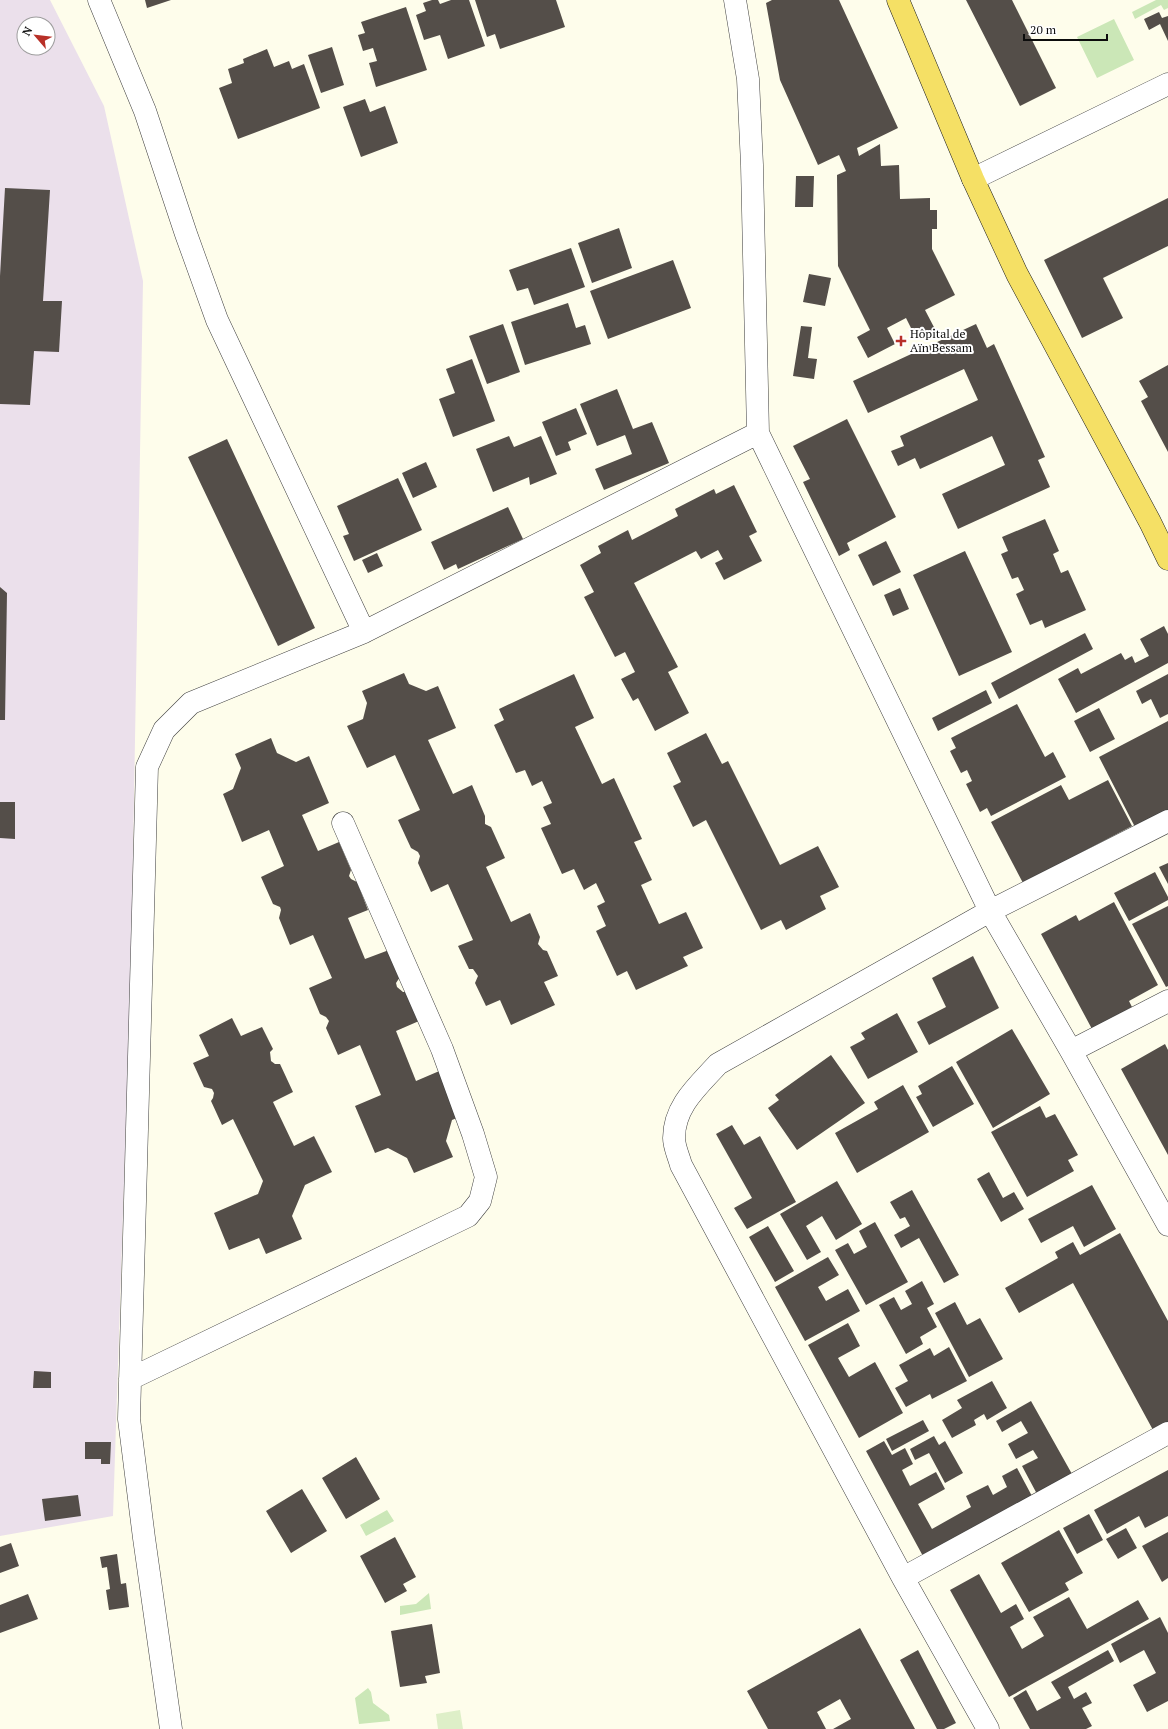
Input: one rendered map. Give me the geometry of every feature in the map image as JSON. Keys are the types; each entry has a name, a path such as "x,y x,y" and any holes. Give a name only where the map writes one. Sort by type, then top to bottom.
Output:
{"main road":[{"path":"898,0 973,179 1017,274 1150,522 1168,559"}],"street":[{"path":"99,0 145,111 186,234 217,320 364,632"},
{"path":"735,0 748,79 752,149 758,433 990,911 1071,1051 1168,1225"},
{"path":"973,179 1168,84"},
{"path":"171,1729 129,1419 147,767 164,730 191,703 364,632 758,433"},
{"path":"988,1729 903,1578 681,1165 674,1140 676,1119 687,1098 718,1064 990,911 1168,821"},
{"path":"130,1379 468,1216 480,1201 486,1177 474,1134 442,1049 343,823"},
{"path":"1071,1051 1168,1001"},
{"path":"903,1578 1168,1432"}],"shaded area":[{"path":"0,0 50,0 104,106 143,281 131,970 113,1516 0,1536"}],"green space":[{"path":"1156,0 1168,0 1168,8 1164,10 1161,5 1135,19 1132,12"},
{"path":"1114,19 1134,60 1097,78 1077,37"},
{"path":"387,1510 394,1521 366,1536 360,1525"},
{"path":"429,1593 431,1609 400,1615 400,1606 416,1604"},
{"path":"368,1688 371,1692 373,1703 389,1715 390,1721 359,1724 355,1698"},
{"path":"460,1710 463,1729 438,1729 436,1714"}],"building":[{"path":"145,0 171,0 147,8"},
{"path":"438,0 440,4 451,0 469,0 485,46 448,59 440,35 424,40 416,15 426,11 423,3"},
{"path":"475,0 556,0 565,27 500,49 495,34 487,37"},
{"path":"772,0 839,0 898,128 857,148 859,156 880,144 881,166 899,165 900,199 930,198 930,210 937,210 937,229 932,229 932,249 955,295 925,310 936,331 917,340 906,318 887,328 895,344 868,358 857,337 870,330 838,266 837,175 846,171 839,155 818,165 780,80 766,3"},
{"path":"966,0 1012,0 1056,88 1020,106"},
{"path":"406,7 427,70 376,87 369,63 377,61 373,48 363,51 358,35 365,33 361,22"},
{"path":"1159,12 1162,18 1168,16 1168,41 1160,24 1149,30 1144,19"},
{"path":"332,47 344,85 321,93 308,55"},
{"path":"267,49 274,67 289,61 292,69 304,64 320,108 238,139 219,88 232,83 228,69 244,63 243,59"},
{"path":"365,99 370,112 385,106 398,143 361,157 343,107"},
{"path":"796,176 814,176 813,207 795,207"},
{"path":"5,188 50,190 43,301 62,301 59,352 34,351 30,405 0,404 0,276"},
{"path":"1168,198 1168,246 1103,278 1123,318 1082,338 1044,260"},
{"path":"619,228 632,268 592,283 578,243"},
{"path":"571,248 585,287 534,305 528,288 517,291 509,270"},
{"path":"673,260 691,308 608,339 590,291"},
{"path":"809,274 831,278 825,306 803,302"},
{"path":"568,303 576,328 585,325 591,344 525,365 511,322"},
{"path":"503,324 520,372 487,384 469,336"},
{"path":"976,324 987,348 994,344 1045,457 1038,460 1050,487 958,529 942,494 1005,465 992,436 920,469 915,458 898,466 891,451 904,446 900,436 978,400 964,369 868,413 853,381"},
{"path":"801,326 812,327 808,358 817,359 814,379 793,376"},
{"path":"472,359 495,421 453,437 439,399 455,393 446,369"},
{"path":"1168,365 1168,452 1141,401 1148,397 1139,381"},
{"path":"617,389 633,429 652,422 669,463 604,490 595,469 632,454 625,435 597,446 580,404"},
{"path":"576,408 587,434 568,442 571,450 556,456 542,422"},
{"path":"847,419 896,517 847,543 850,550 839,556 803,482 810,479 793,446"},
{"path":"509,436 514,447 541,436 557,474 530,485 529,477 493,492 476,449"},
{"path":"227,439 315,628 278,646 188,457"},
{"path":"426,462 437,487 413,498 402,473"},
{"path":"398,478 422,530 354,561 343,536 349,534 337,506"},
{"path":"734,485 757,532 749,536 762,561 724,580 715,563 723,559 718,550 701,559 696,551 634,583 678,667 668,672 689,713 655,731 638,698 633,701 621,679 635,672 625,652 615,657 584,597 594,592 580,565 601,553 598,546 628,530 632,540 678,516 675,509 714,489 716,494"},
{"path":"508,507 523,539 458,569 456,564 444,570 431,542"},
{"path":"1045,519 1059,551 1053,554 1061,573 1068,570 1086,610 1045,628 1042,620 1030,625 1016,594 1024,590 1018,577 1012,579 1001,554 1008,551 1002,537"},
{"path":"886,541 901,572 873,586 858,555"},
{"path":"965,551 1012,652 959,676 913,575"},
{"path":"377,553 383,566 368,573 362,560"},
{"path":"0,587 7,593 5,720 0,720"},
{"path":"900,588 909,609 893,616 884,595"},
{"path":"1164,626 1168,634 1168,663 1076,713 1058,679 1078,668 1081,674 1121,653 1125,660 1132,656 1135,663 1149,656 1140,639"},
{"path":"1085,633 1093,649 999,699 991,683"},
{"path":"404,673 409,684 426,691 438,686 456,728 428,740 453,794 472,785 485,816 485,824 491,827 505,858 486,867 511,922 530,913 540,937 538,944 543,950 547,951 558,976 544,982 555,1005 511,1025 500,1000 486,1006 475,983 478,976 473,969 469,969 458,946 473,940 448,884 431,892 418,863 420,856 418,852 411,848 398,820 420,810 395,755 367,768 347,726 363,719 367,703 362,691"},
{"path":"574,674 594,718 575,727 602,784 614,778 642,839 634,842 652,880 641,885 659,924 686,912 703,948 683,957 688,966 636,990 627,971 617,976 596,931 606,926 597,906 605,902 596,883 584,890 574,869 562,874 541,828 551,824 543,807 552,803 542,781 532,786 525,770 516,773 494,725 504,720 499,709"},
{"path":"1168,674 1168,714 1160,718 1151,699 1142,704 1136,691"},
{"path":"986,690 992,703 938,731 932,718"},
{"path":"1017,704 1045,757 1053,752 1066,777 991,816 987,808 980,812 966,784 972,781 967,770 961,773 950,751 956,748 951,738"},
{"path":"1099,708 1115,739 1090,752 1074,721"},
{"path":"1168,721 1168,810 1135,827 1099,757"},
{"path":"706,733 722,764 728,761 780,865 818,846 839,887 820,896 826,909 786,930 781,920 761,930 706,820 693,827 673,786 681,782 667,753"},
{"path":"271,738 277,753 296,762 309,756 329,803 302,815 318,851 339,842 351,870 349,876 357,882 368,910 348,918 365,959 389,950 400,977 396,983 397,987 403,992 406,992 419,1021 396,1031 416,1081 444,1069 464,1115 452,1120 446,1141 453,1157 414,1173 407,1158 388,1148 375,1153 355,1106 381,1095 360,1045 338,1055 326,1028 329,1021 326,1017 320,1014 309,988 332,978 313,935 290,945 279,918 281,910 280,907 273,904 261,877 284,866 269,830 242,842 223,794 233,789 241,768 235,754"},
{"path":"1108,780 1132,826 1023,883 991,822 1061,785 1069,800"},
{"path":"0,802 15,802 15,839 0,838"},
{"path":"1168,863 1168,884 1159,867"},
{"path":"1155,872 1168,897 1168,900 1129,921 1114,893"},
{"path":"1114,902 1158,985 1129,1001 1132,1007 1092,1029 1041,934 1076,915 1079,921"},
{"path":"1168,906 1168,986 1166,987 1132,924"},
{"path":"973,956 999,1008 929,1045 917,1022 946,1007 932,978"},
{"path":"897,1013 918,1052 868,1079 850,1047 865,1039 861,1033"},
{"path":"232,1018 241,1036 262,1027 273,1049 270,1052 271,1061 275,1064 280,1064 293,1092 273,1102 294,1146 314,1136 332,1172 305,1185 292,1216 302,1239 266,1254 259,1238 229,1250 214,1213 258,1194 263,1181 233,1119 222,1125 211,1101 214,1093 212,1089 204,1087 193,1063 209,1056 199,1035"},
{"path":"1012,1029 1050,1094 993,1128 956,1062"},
{"path":"1165,1044 1168,1050 1168,1155 1121,1069"},
{"path":"831,1055 865,1103 797,1150 768,1108 779,1100 775,1095"},
{"path":"952,1066 974,1104 933,1127 916,1097 922,1094 918,1086"},
{"path":"903,1085 929,1132 857,1173 835,1133 878,1109 874,1102"},
{"path":"1040,1106 1046,1118 1055,1114 1078,1155 1068,1160 1074,1171 1027,1197 991,1132"},
{"path":"732,1125 744,1145 760,1136 796,1202 747,1229 734,1208 752,1198 716,1134"},
{"path":"989,1172 1003,1198 1014,1192 1024,1209 1001,1222 977,1179"},
{"path":"837,1181 862,1224 836,1240 822,1216 806,1226 821,1252 807,1260 780,1214"},
{"path":"1092,1185 1116,1229 1084,1247 1073,1226 1041,1243 1028,1219"},
{"path":"912,1190 959,1275 944,1283 919,1238 901,1248 894,1235 910,1226 905,1217 900,1219 890,1202"},
{"path":"875,1222 908,1282 866,1305 835,1250 848,1243 854,1254 867,1247 859,1231"},
{"path":"768,1226 794,1271 775,1282 749,1237"},
{"path":"1120,1233 1168,1321 1168,1422 1153,1430 1073,1283 1019,1313 1005,1288 1058,1258 1055,1252 1073,1242 1080,1255"},
{"path":"828,1257 839,1275 818,1287 826,1301 848,1289 860,1311 805,1341 775,1287"},
{"path":"922,1281 934,1304 927,1308 937,1327 920,1337 923,1344 906,1354 879,1305 894,1297 901,1310 912,1304 905,1291"},
{"path":"955,1302 967,1325 980,1318 1003,1359 969,1377 935,1313"},
{"path":"848,1323 860,1346 838,1358 849,1377 875,1362 903,1413 859,1438 808,1345"},
{"path":"949,1347 967,1381 932,1399 930,1394 906,1407 895,1388 908,1381 899,1365 930,1348 934,1356"},
{"path":"34,1371 51,1372 51,1388 33,1388"},
{"path":"992,1381 1007,1408 987,1420 984,1414 974,1420 976,1425 952,1438 942,1420 962,1408 957,1400"},
{"path":"1031,1401 1072,1474 1037,1494 1022,1466 1038,1458 1033,1450 1016,1459 1008,1444 1028,1433 1021,1421 1002,1432 996,1421"},
{"path":"923,1420 929,1431 892,1451 886,1439"},
{"path":"934,1436 939,1445 945,1441 963,1473 945,1483 929,1453 915,1460 910,1449"},
{"path":"884,1441 892,1455 905,1448 913,1464 902,1470 910,1486 936,1472 945,1489 918,1504 932,1529 971,1507 966,1496 988,1485 993,1495 1007,1487 1002,1476 1017,1468 1033,1498 924,1558 866,1451"},
{"path":"85,1442 111,1442 110,1464 101,1464 101,1459 85,1459"},
{"path":"356,1457 380,1499 346,1519 322,1478"},
{"path":"1168,1470 1168,1516 1145,1528 1139,1516 1107,1534 1094,1510"},
{"path":"302,1489 327,1531 291,1553 266,1511"},
{"path":"78,1495 81,1516 45,1521 42,1499"},
{"path":"1089,1514 1103,1540 1077,1554 1063,1528"},
{"path":"1126,1528 1137,1548 1118,1559 1106,1539"},
{"path":"1059,1530 1083,1573 1065,1583 1069,1590 1029,1612 1001,1563"},
{"path":"1168,1532 1168,1578 1162,1582 1142,1546"},
{"path":"395,1537 416,1577 403,1584 407,1591 385,1603 360,1556"},
{"path":"11,1543 19,1566 0,1573 0,1547"},
{"path":"117,1554 121,1584 126,1583 129,1607 109,1610 106,1590 110,1589 107,1567 102,1568 100,1557"},
{"path":"979,1574 1001,1613 1016,1604 1024,1619 1010,1627 1022,1649 1044,1636 1033,1617 1069,1597 1087,1629 1138,1600 1149,1619 1009,1697 950,1590"},
{"path":"28,1594 38,1619 0,1633 0,1605"},
{"path":"1160,1617 1168,1633 1168,1701 1147,1712 1133,1685 1156,1673 1144,1650 1120,1663 1111,1644"},
{"path":"432,1624 440,1673 425,1676 427,1683 400,1687 391,1631"},
{"path":"860,1628 915,1729 833,1729 851,1719 840,1699 817,1712 826,1729 768,1729 747,1691"},
{"path":"918,1650 956,1723 944,1729 937,1729 900,1660"},
{"path":"1108,1650 1114,1661 1068,1687 1074,1699 1086,1692 1092,1703 1082,1708 1092,1726 1086,1729 1030,1729 1013,1698 1026,1690 1037,1711 1061,1698 1051,1682"}],"place":[{"name":"Hôpital de Aïn Bessam","path":"901,341"}]}
